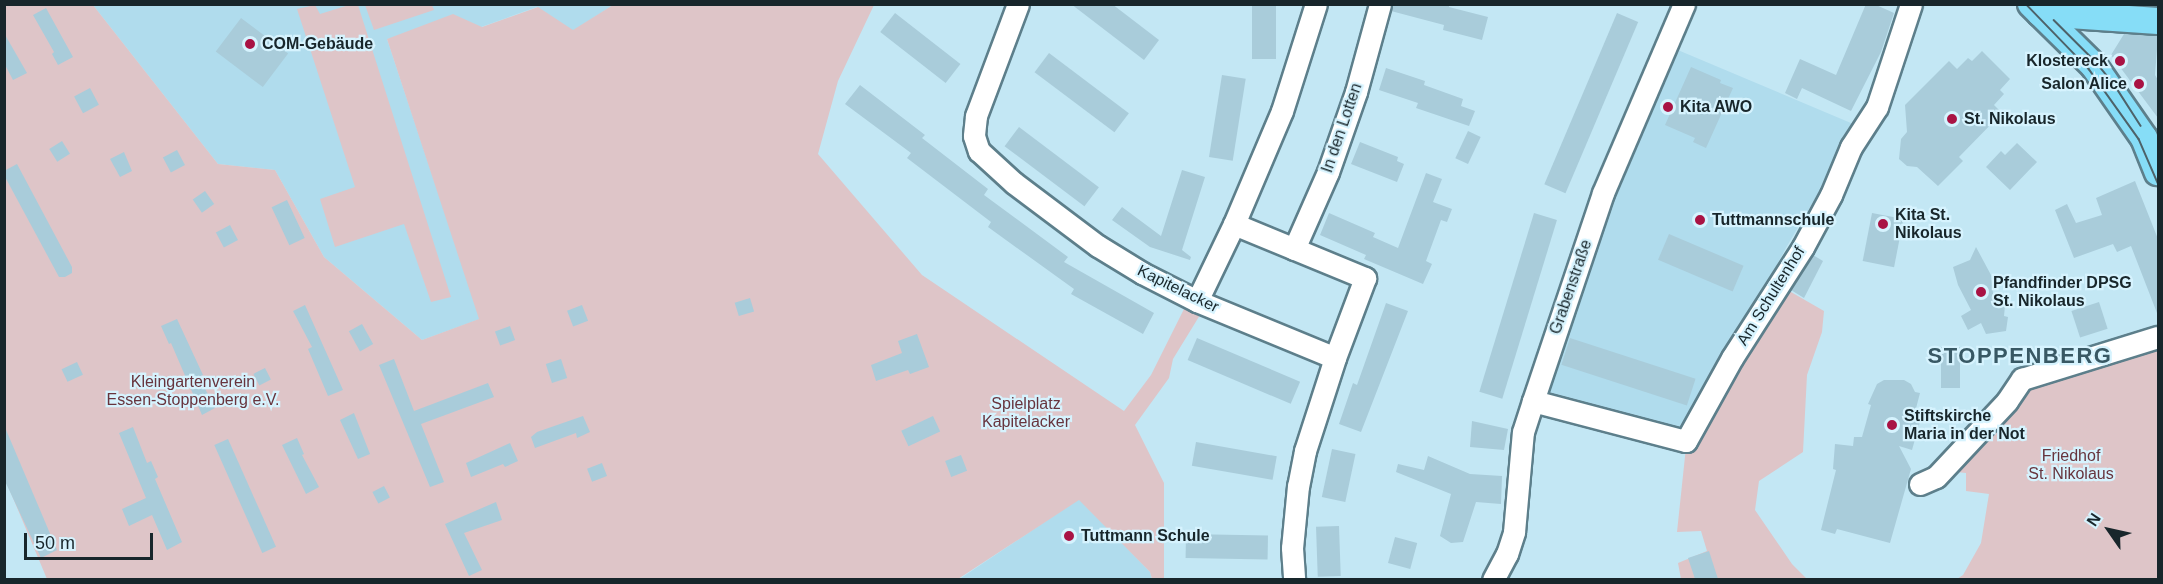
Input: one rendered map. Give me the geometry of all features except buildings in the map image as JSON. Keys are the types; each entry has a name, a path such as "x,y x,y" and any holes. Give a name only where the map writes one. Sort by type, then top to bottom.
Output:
{"main road":[{"path":"2036,9 2158,21"},
{"path":"2036,9 2094,66 2144,138 2158,172"}],"street":[{"name":"Kapitelacker","path":"1018,4 976,116 974,136 979,151 1014,183 1098,246 1197,301 1335,358"},
{"path":"1197,301 1234,224 1282,111 1316,4"},
{"name":"In den Lotten","path":"1294,249 1335,152 1356,92 1380,4"},
{"name":"Grabenstraße","path":"1493,579 1507,554 1514,532 1523,432 1533,401 1603,193 1684,4"},
{"name":"Am Schultenhof","path":"1533,401 1686,441 1732,358 1803,247 1831,195 1851,147 1877,107 1911,4"},
{"path":"1234,224 1365,278 1335,358 1305,451 1298,486 1292,548 1294,579"},
{"path":"1920,484 1936,477 2007,401 2022,379 2158,337"}],"shaded area":[{"path":"93,5 613,5 573,31 537,7 481,27 387,39 480,319 422,340 324,257 275,170 218,164"},
{"name":"Tuttmannschule","path":"1673,48 1858,126 1787,246 1685,437 1537,399 1570,299"},
{"name":"Tuttmann Schule","path":"1079,499 1150,572 1152,579 958,580"}],"green space":[{"name":"Kleingartenverein Essen-Stoppenberg e.V.","path":"4,5 93,5 218,164 275,170 324,257 422,340 479,319 387,39 453,14 482,27 538,7 573,30 613,5 874,5 838,81 818,154 922,275 1124,411 1151,375 1185,307 1200,315 1173,359 1169,378 1135,425 1164,483 1164,579 1152,579 1150,572 1079,500 958,579 47,579 5,479"},
{"path":"315,5 320,14 349,5 358,5 451,297 431,302 404,224 335,247 320,199 355,187 297,9"},
{"path":"365,5 432,5 434,10 374,30"},
{"path":"1784,288 1824,311 1822,332 1807,375 1803,452 1759,481 1755,510 1792,564 1807,579 1681,579 1678,563 1707,551 1701,531 1677,532 1686,447"},
{"name":"Friedhof St. Nikolaus","path":"2158,346 2158,579 1957,579 1963,575 1981,543 1989,494 1966,491 1966,473 1956,472 1956,461 2022,387"}],"tram line":[{"path":"2026,4 2089,69 2139,139 2158,183"},
{"path":"2054,20 2096,62 2116,87 2141,126"}],"place":[{"name":"COM-Gebäude","path":"250,44"},
{"name":"Klostereck","path":"2120,61"},
{"name":"Salon Alice","path":"2139,84"},
{"name":"Kita AWO","path":"1668,107"},
{"name":"St. Nikolaus","path":"1952,119"},
{"name":"Tuttmannschule","path":"1700,220"},
{"name":"Kita St. Nikolaus","path":"1883,224"},
{"name":"Pfandfinder DPSG St. Nikolaus","path":"1981,292"},
{"name":"Stiftskirche Maria in der Not","path":"1892,425"},
{"name":"Tuttmann Schule","path":"1069,536"}],"district":[{"name":"STOPPENBERG","path":"2020,356"}],"park label":[{"name":"Spielplatz Kapitelacker","path":"1026,413"}]}
